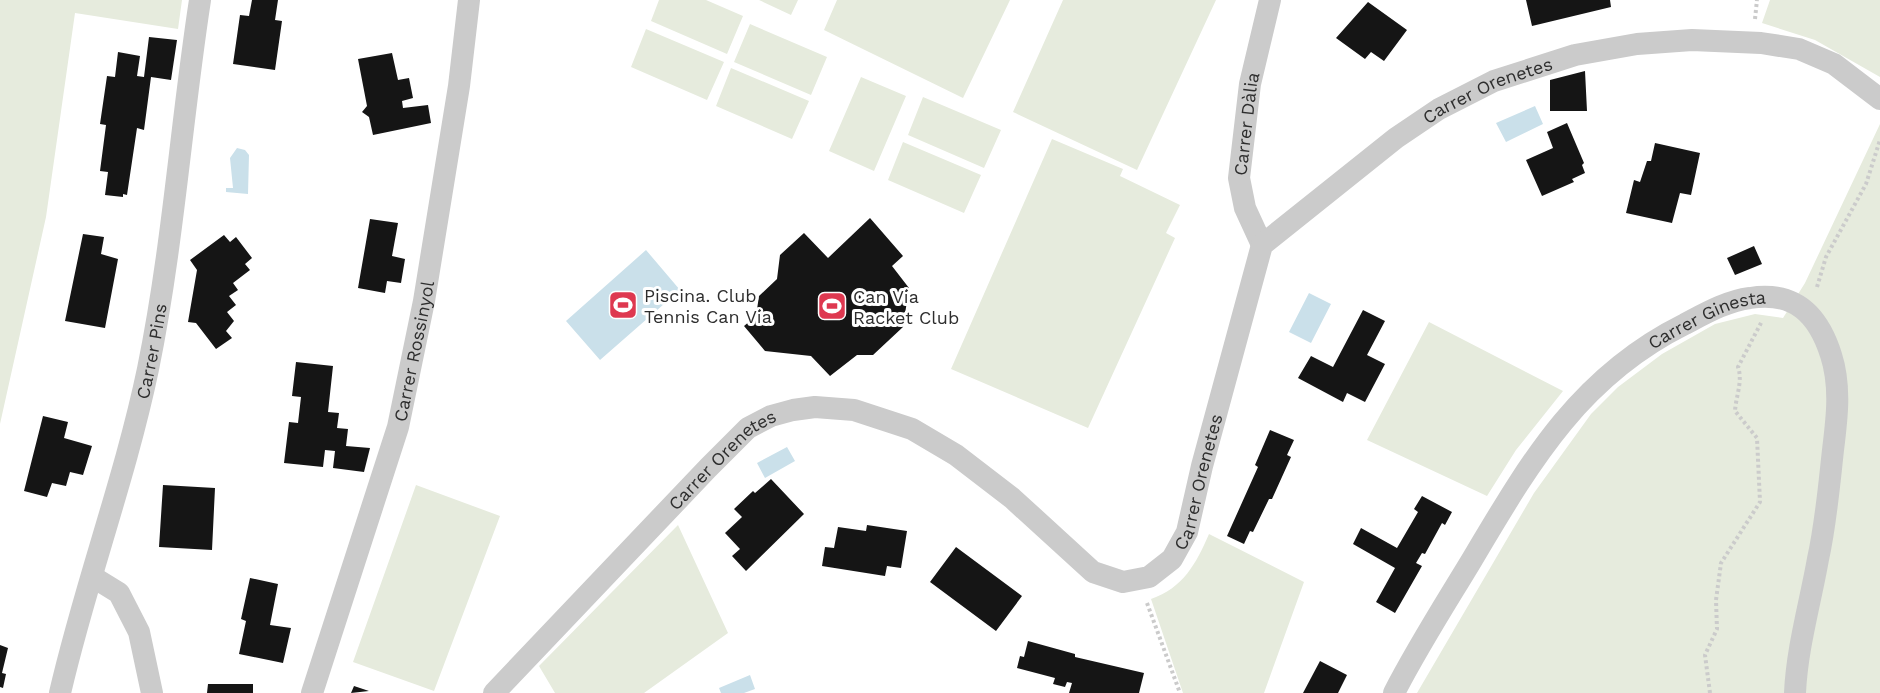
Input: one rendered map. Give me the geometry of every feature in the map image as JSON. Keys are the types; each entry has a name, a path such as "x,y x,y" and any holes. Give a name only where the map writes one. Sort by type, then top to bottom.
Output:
{"street":[{"name":"Carrer Pins","path":"60,693 129,446 164,284 200,0"},
{"name":"Carrer Rossinyol","path":"312,693 398,427 424,301 459,86 469,0"},
{"name":"Carrer Dàlia","path":"1262,245 1245,208 1239,178 1250,84 1270,0"},
{"name":"Carrer Orenetes","path":"494,693 748,428 793,410 815,407 854,410 912,429 956,455 1012,498 1093,572 1123,582 1149,577 1172,560 1187,532 1202,466 1262,245 1396,138 1439,109 1494,81 1575,55 1637,44 1692,40 1761,43 1816,55 1840,68 1880,99"},
{"name":"Carrer Ginesta","path":"1394,693 1528,465 1559,424 1596,386 1651,343 1718,307 1758,297 1783,299 1800,305"},
{"path":"1795,693 1799,651 1825,518 1837,411 1837,392 1831,356 1823,333 1800,305"},
{"path":"93,577 119,593 139,632 152,693"}],"path":[{"path":"1800,305 1815,290 1826,256 1866,184 1880,140"},
{"path":"1710,693 1705,655 1717,628 1716,600 1721,563 1760,502 1757,438 1735,411 1737,391 1742,377 1738,367 1762,321 1758,297"},
{"path":"1144,594 1180,693"}],"shaded area":[{"path":"0,0 182,0 178,29 75,13 46,217 0,424"},
{"path":"659,0 706,0 743,16 727,54 651,21"},
{"path":"759,0 798,0 791,15"},
{"path":"837,0 1010,0 963,98 824,30"},
{"path":"1063,0 1216,0 1137,170 1013,112"},
{"path":"1770,0 1880,0 1880,77 1815,40 1762,23"},
{"path":"750,24 827,57 811,95 734,62"},
{"path":"646,29 724,62 707,100 631,67"},
{"path":"731,68 809,101 792,139 716,106"},
{"path":"861,77 906,96 874,171 829,151"},
{"path":"923,97 1001,130 984,168 908,135"},
{"path":"1880,124 1880,693 1417,693 1534,493 1591,414 1618,387 1662,354 1715,324 1755,314 1783,318 1805,283"},
{"path":"1052,139 1123,169 1120,176 1180,205 1166,233 1175,238 1088,428 951,369"},
{"path":"903,142 981,175 964,213 888,180"},
{"path":"1429,322 1563,391 1516,450 1487,496 1367,440"},
{"path":"416,485 500,516 434,691 353,662"},
{"path":"678,525 728,633 644,693 555,693 539,666"},
{"path":"1209,534 1304,582 1264,693 1183,693 1151,599 1180,582 1193,565"}],"water":[{"path":"1535,106 1543,124 1506,142 1496,123"},
{"path":"237,148 245,150 249,155 248,194 226,192 226,188 233,188 230,158"},
{"name":"Piscina. Club Tennis Can Via","path":"646,250 680,290 600,360 566,321"},
{"path":"1309,293 1331,304 1311,343 1289,332"},
{"path":"787,447 795,461 765,478 757,463"},
{"path":"750,675 755,689 744,693 721,693 719,688"}],"building":[{"path":"252,0 278,0 275,20 282,21 275,70 233,64 240,15 249,16"},
{"path":"1526,0 1610,0 1611,7 1532,26"},
{"path":"1368,2 1407,30 1384,61 1371,52 1365,59 1336,38"},
{"path":"149,37 177,40 171,80 151,77 144,130 137,128 127,195 123,194 123,197 105,195 108,172 100,171 106,125 100,124 107,76 115,77 118,52 140,56 137,76 144,77"},
{"path":"392,53 398,80 409,78 413,98 402,101 403,108 428,105 431,123 373,135 369,117 362,112 367,106 358,59"},
{"path":"1585,71 1587,111 1550,111 1550,80"},
{"path":"1567,123 1584,163 1582,165 1585,173 1572,179 1574,182 1542,196 1526,160 1553,148 1547,132"},
{"path":"1655,143 1700,153 1691,195 1680,193 1672,223 1626,213 1634,180 1640,182 1647,161 1651,161"},
{"name":"Can Via Racket Club","path":"870,218 903,256 892,266 909,288 903,327 873,355 857,355 830,376 811,356 765,351 744,326 756,316 759,296 777,279 780,255 804,233 828,258"},
{"path":"370,219 398,223 392,256 405,259 401,283 387,281 385,293 358,288"},
{"path":"83,234 104,237 101,254 118,259 105,328 65,321"},
{"path":"224,235 230,242 236,237 252,258 245,264 250,270 233,283 238,290 229,296 236,305 227,312 234,321 226,331 232,338 216,349 196,323 188,322 197,270 190,260"},
{"path":"1754,246 1762,264 1735,275 1727,258"},
{"path":"1363,310 1385,321 1367,355 1385,364 1365,402 1347,393 1343,402 1298,378 1311,356 1333,367"},
{"path":"296,362 333,366 328,412 339,413 337,428 348,429 346,446 370,448 364,472 333,468 335,451 325,450 323,467 284,463 289,422 298,423 301,397 292,396"},
{"path":"43,416 68,422 64,438 92,446 83,475 70,472 66,486 52,483 47,497 24,491"},
{"path":"1270,430 1294,440 1287,455 1291,457 1272,499 1269,499 1253,532 1250,531 1244,544 1227,536 1258,467 1255,465"},
{"path":"771,479 804,514 746,571 732,556 740,549 725,533 742,517 734,509 753,491 755,493"},
{"path":"163,485 215,488 212,550 159,547"},
{"path":"1422,496 1452,512 1445,525 1442,523 1425,554 1422,553 1416,563 1422,566 1395,613 1376,602 1395,568 1353,544 1361,528 1397,548 1418,512 1414,509"},
{"path":"867,525 907,531 901,568 887,566 885,576 822,566 825,547 834,548 838,527 866,531"},
{"path":"956,547 1022,596 996,631 930,582"},
{"path":"250,578 278,584 270,625 291,628 283,663 239,654 246,621 241,619"},
{"path":"1028,641 1075,654 1075,657 1144,673 1139,693 1069,693 1072,683 1067,682 1065,687 1053,684 1055,678 1017,668 1020,656 1024,657"},
{"path":"0,645 8,648 2,673 6,674 3,688 0,687"},
{"path":"1320,661 1347,675 1338,693 1303,693"},
{"path":"208,684 253,684 253,693 207,693"},
{"path":"354,686 369,691 351,693"}],"place":[{"name":"Piscina. Club Tennis Can Via","path":"623,305"},
{"name":"Can Via Racket Club","path":"832,306"}]}
